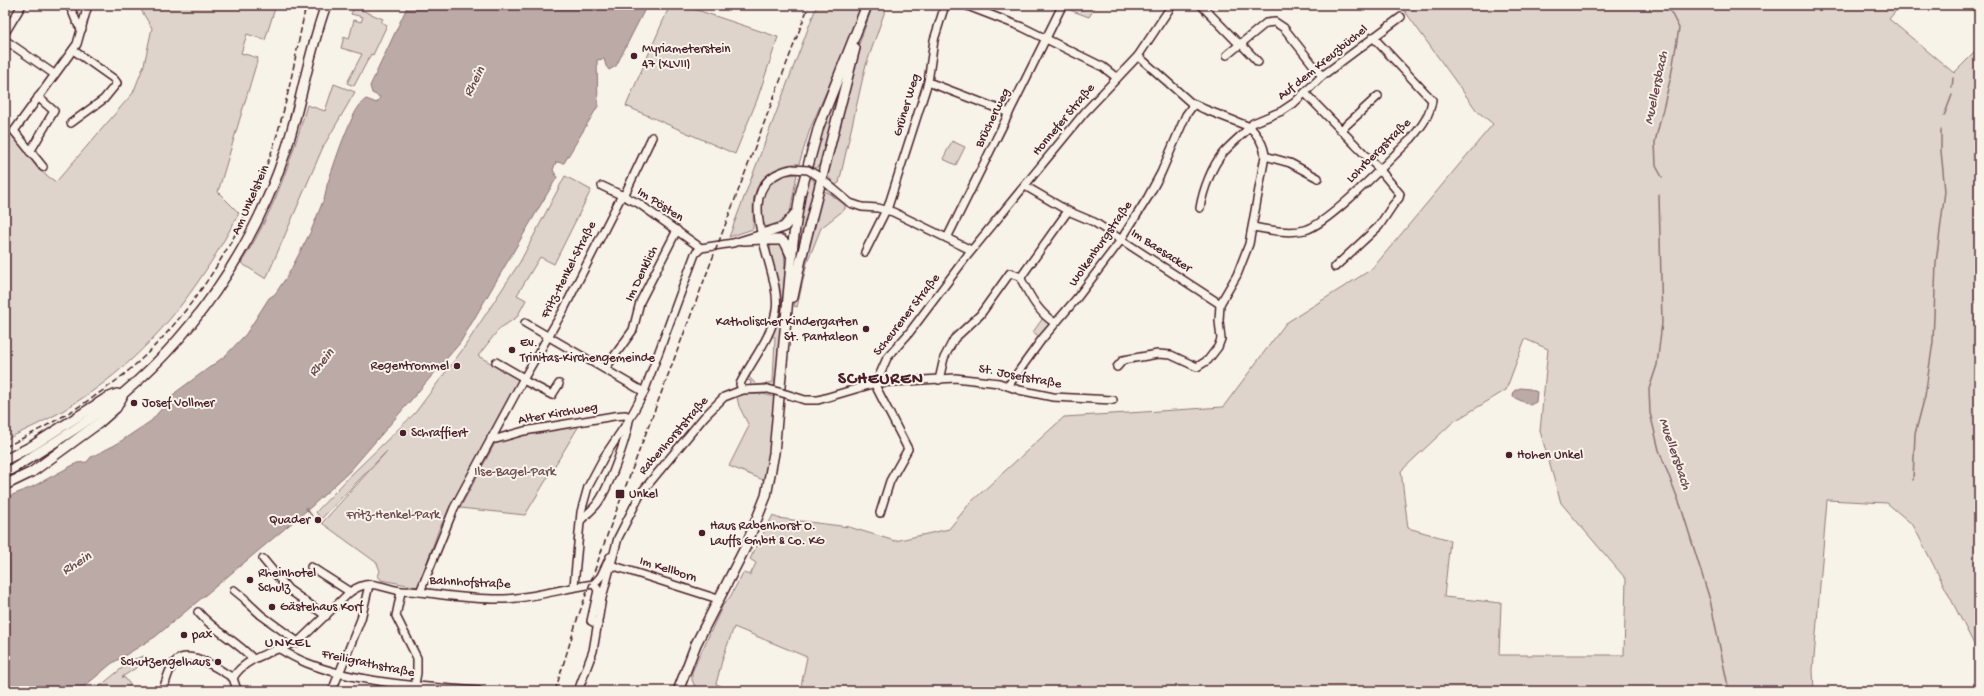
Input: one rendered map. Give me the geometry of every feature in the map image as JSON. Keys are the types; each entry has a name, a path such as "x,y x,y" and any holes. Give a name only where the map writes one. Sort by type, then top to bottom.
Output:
{"main road":[{"name":"Am Unkelstein","path":"125,392 176,342 202,311 236,259 259,217 285,154 299,104 313,44 326,5"},
{"path":"678,691 696,644 755,528 770,482 774,454 796,213 815,136 867,5"},
{"path":"787,312 792,299 820,177 856,43 856,32"},
{"path":"762,237 784,227 796,213"},
{"path":"762,237 782,240 786,244 791,256"},
{"path":"5,460 32,446 105,399 125,392"},
{"path":"5,473 66,436 125,392"},
{"path":"5,485 32,472 99,423 116,408 125,392"}],"street":[{"path":"5,33 22,5"},
{"path":"68,5 71,8 77,25 82,29"},
{"path":"43,168 14,131 54,74 73,50 82,29 88,5"},
{"name":"Grüner Weg","path":"865,252 887,210 928,82 934,40 945,5"},
{"path":"965,5 999,17 1046,39 1104,67 1117,78"},
{"name":"Honnefer Straße","path":"972,250 1085,112 1138,56 1172,5"},
{"path":"1974,5 1979,9"},
{"path":"1202,6 1258,62"},
{"name":"Brücherweg","path":"947,238 1061,8"},
{"name":"Auf dem Kreuzbüchel","path":"1200,208 1202,198 1218,160 1253,123 1282,111 1305,93 1322,76 1401,17"},
{"path":"1227,55 1266,23 1275,22 1284,28 1322,76"},
{"name":"Lohrbergstraße","path":"1253,227 1290,232 1311,228 1323,222 1411,139 1423,125 1429,114 1432,100 1373,37"},
{"path":"5,40 54,74"},
{"path":"71,123 104,99 116,83 114,79 73,50"},
{"path":"1117,367 1123,360 1158,354 1171,355 1192,365 1200,366 1208,360 1218,347 1221,339 1219,321 1220,304 1237,275 1244,259 1253,227 1256,202 1265,156 1264,148 1260,140 1250,127 1194,104 1138,56"},
{"path":"928,82 1009,113"},
{"path":"1305,93 1393,184 1400,196 1379,226 1335,267"},
{"path":"1341,130 1378,96"},
{"path":"30,152 54,111 38,97"},
{"name":"Wolkenburgstraße","path":"1008,386 1042,339 1092,280 1121,240 1161,173 1186,115 1194,104"},
{"name":"Fritz-Henkel-Straße","path":"420,592 454,508 523,379 548,337 578,281 652,137"},
{"path":"1265,156 1290,163 1318,178"},
{"path":"880,513 890,481 908,449 875,383 818,400 805,400 768,389 742,390 740,384 770,330 776,309 774,281 762,237 757,207 760,194 770,179 779,173 792,169 808,170 820,177 850,203 862,208 887,210 972,250"},
{"name":"Im Pösten","path":"602,186 654,213 702,248"},
{"name":"Im Baesacker","path":"1025,186 1068,211 1094,222 1220,304"},
{"path":"1021,277 1068,211"},
{"name":"Im Denklich","path":"605,369 633,330 640,302 677,230"},
{"path":"574,586 585,496 595,472 644,392 692,261 702,248 762,237"},
{"name":"Scheurener Straße","path":"875,383 887,358 909,334 972,250"},
{"path":"938,380 944,358 954,339 980,316 1010,273 1021,277"},
{"path":"1021,277 1036,306 1044,316 1055,323"},
{"path":"525,323 644,392"},
{"path":"496,362 552,395 559,384"},
{"name":"St. Josefstraße","path":"875,383 955,378 989,381 1019,390 1052,397 1113,400"},
{"name":"Rabenhorststraße","path":"578,691 593,651 602,598 618,538 646,485 704,417 724,397 742,390"},
{"name":"Alter Kirchweg","path":"491,438 496,439 524,431 624,415 629,418"},
{"path":"581,520 601,497 621,452 628,428 629,418"},
{"name":"Rabenhorststraße","path":"594,584 601,576 611,553 615,552"},
{"path":"263,559 288,589 326,616"},
{"name":"Im Kellborn","path":"611,565 718,599"},
{"path":"311,567 350,592"},
{"name":"Bahnhofstraße","path":"369,585 378,584 401,592 420,592 504,599 541,594 574,586 594,584"},
{"path":"594,584 598,590 591,621 598,625"},
{"path":"233,678 239,669 253,660 298,642 350,592 357,588 369,585 360,619 341,673 332,691"},
{"path":"232,587 298,642"},
{"path":"401,592 396,616 416,658 417,673 415,689"},
{"path":"198,612 215,630 245,650 253,660"},
{"name":"Freiligrathstraße","path":"280,649 306,663 341,673 415,689 479,691"},
{"path":"162,691 171,666 184,657 195,657 233,678 236,690"}],"green space":[{"path":"138,5 276,5 265,40 247,34 241,53 258,58 218,192 239,213 207,269 189,295 149,342 102,384 75,403 50,418 5,440 5,128 8,129 39,170 56,182 133,93 144,65 152,28"},
{"path":"670,5 682,5 778,37 757,100 735,154 626,106"},
{"path":"817,5 864,5 810,129 799,164 784,166 770,173 765,178 756,191 754,198 753,229 729,237"},
{"path":"873,5 887,5 865,68 839,183 835,185 828,176 829,163 852,64"},
{"path":"1056,5 1096,5 1089,17"},
{"path":"1394,5 1899,5 1900,6 1889,19 1954,73 1979,48 1979,654 1913,525 1887,503 1827,500 1813,670 1814,691 800,691 807,657 734,627 723,657 716,684 736,691 697,691 692,680 692,672 723,605 730,597 743,573 750,575 756,563 750,559 773,515 777,518 849,527 895,541 949,529 970,503 1064,417 1223,407 1286,323 1372,269 1493,124 1477,111 1404,10","holes":["1525,339 1548,349 1540,431 1561,503 1626,579 1624,655 1499,655 1501,603 1444,597 1450,540 1408,528 1401,471 1453,422 1506,390"]},
{"path":"354,7 383,19 381,22 387,25 373,55 371,54 354,86 347,83 362,54 341,48 344,37 349,39 354,20 361,22 363,17 351,14"},
{"path":"846,65 821,163 816,168 810,167 823,122"},
{"path":"334,84 355,92 323,147 266,279 241,263 263,226 280,187 288,167 307,105 325,111"},
{"path":"952,141 965,147 956,165 943,159"},
{"path":"787,174 797,174 789,218 783,223 769,228 764,224 761,208 764,195 770,185 780,177"},
{"name":"Fritz-Henkel-Park","path":"565,176 591,190 554,264 540,257 517,295 526,300 517,317 499,329 478,356 520,379 439,529 418,587 381,580 378,576 380,571 377,563 322,523 387,451 321,519 316,512 353,473 415,413 463,349 520,262"},
{"path":"807,177 814,180 815,191 796,270 801,212"},
{"path":"824,191 845,205 845,209 821,228 807,263 797,307 794,306 799,277 821,193"},
{"path":"781,243 785,257 784,301 776,387 750,386 751,381 745,380 779,320 781,311 779,284 770,249 771,244","holes":["773,336 775,337 773,382 757,385 749,377"]},
{"path":"1043,318 1050,323 1040,337 1033,332"},
{"path":"746,394 763,394 775,397 766,481 729,466 749,426 739,406 737,397"},
{"name":"Ilse-Bagel-Park","path":"580,424 525,515 460,508 495,443 536,431"},
{"path":"144,656 145,662 122,677 125,678 135,691 94,691 132,660"}],"water":[{"name":"Rhein","path":"408,5 647,5 616,66 609,70 604,59 597,60 598,106 564,163 556,162 553,170 557,177 460,343 350,471 312,506 155,637 111,664 79,691 5,691 5,498 32,487 77,463 87,462 91,457 115,445 151,421 176,392 225,356 246,334 269,298 275,294 288,275 311,231 325,196 338,152 349,125 360,104 366,99 377,103 380,97 372,93 370,86"},
{"path":"1520,388 1530,389 1537,392 1536,402 1530,405 1513,397 1514,391"}],"waterway":[{"name":"Muellersbach","path":"1662,177 1656,166 1655,142 1671,76 1679,28 1667,5"},
{"path":"1968,5 1979,15"},
{"path":"1952,88 1953,78"},
{"path":"1944,116 1952,95"},
{"path":"1913,480 1915,434 1925,396 1933,342 1936,263 1945,191 1941,151 1941,130"},
{"name":"Muellersbach","path":"1659,195 1662,323 1657,365 1649,389 1650,413 1659,450 1681,507 1710,600 1729,691"},
{"path":"306,508 312,516"}],"railway":[{"path":"5,447 62,416 117,380 144,357 169,331 214,271 250,205 276,138 289,89 306,5"},
{"path":"555,691 577,620 609,530 809,5"}],"place":[{"name":"Myriameterstein 47 (XLVII)","path":"634,56"},
{"name":"Katholischer Kindergarten St. Pantaleon","path":"866,329"},
{"name":"Ev. Trinitas-Kirchengemeinde","path":"512,350"},
{"name":"Regentrommel","path":"457,366"},
{"name":"Josef Vollmer","path":"134,403"},
{"name":"Schraffiert","path":"403,433"},
{"name":"Hohen Unkel","path":"1509,455"},
{"name":"Unkel","path":"620,494"},
{"name":"Quader","path":"318,520"},
{"name":"Haus Rabenhorst O. Lauffs GmbH & Co. KG","path":"702,533"},
{"name":"Rheinhotel Schulz","path":"250,580"},
{"name":"Gästehaus Korf","path":"272,607"},
{"name":"pax","path":"184,635"},
{"name":"Schutzengelhaus","path":"218,662"}],"district":[{"name":"SCHEUREN","path":"881,380"},
{"name":"UNKEL","path":"288,643"}]}
